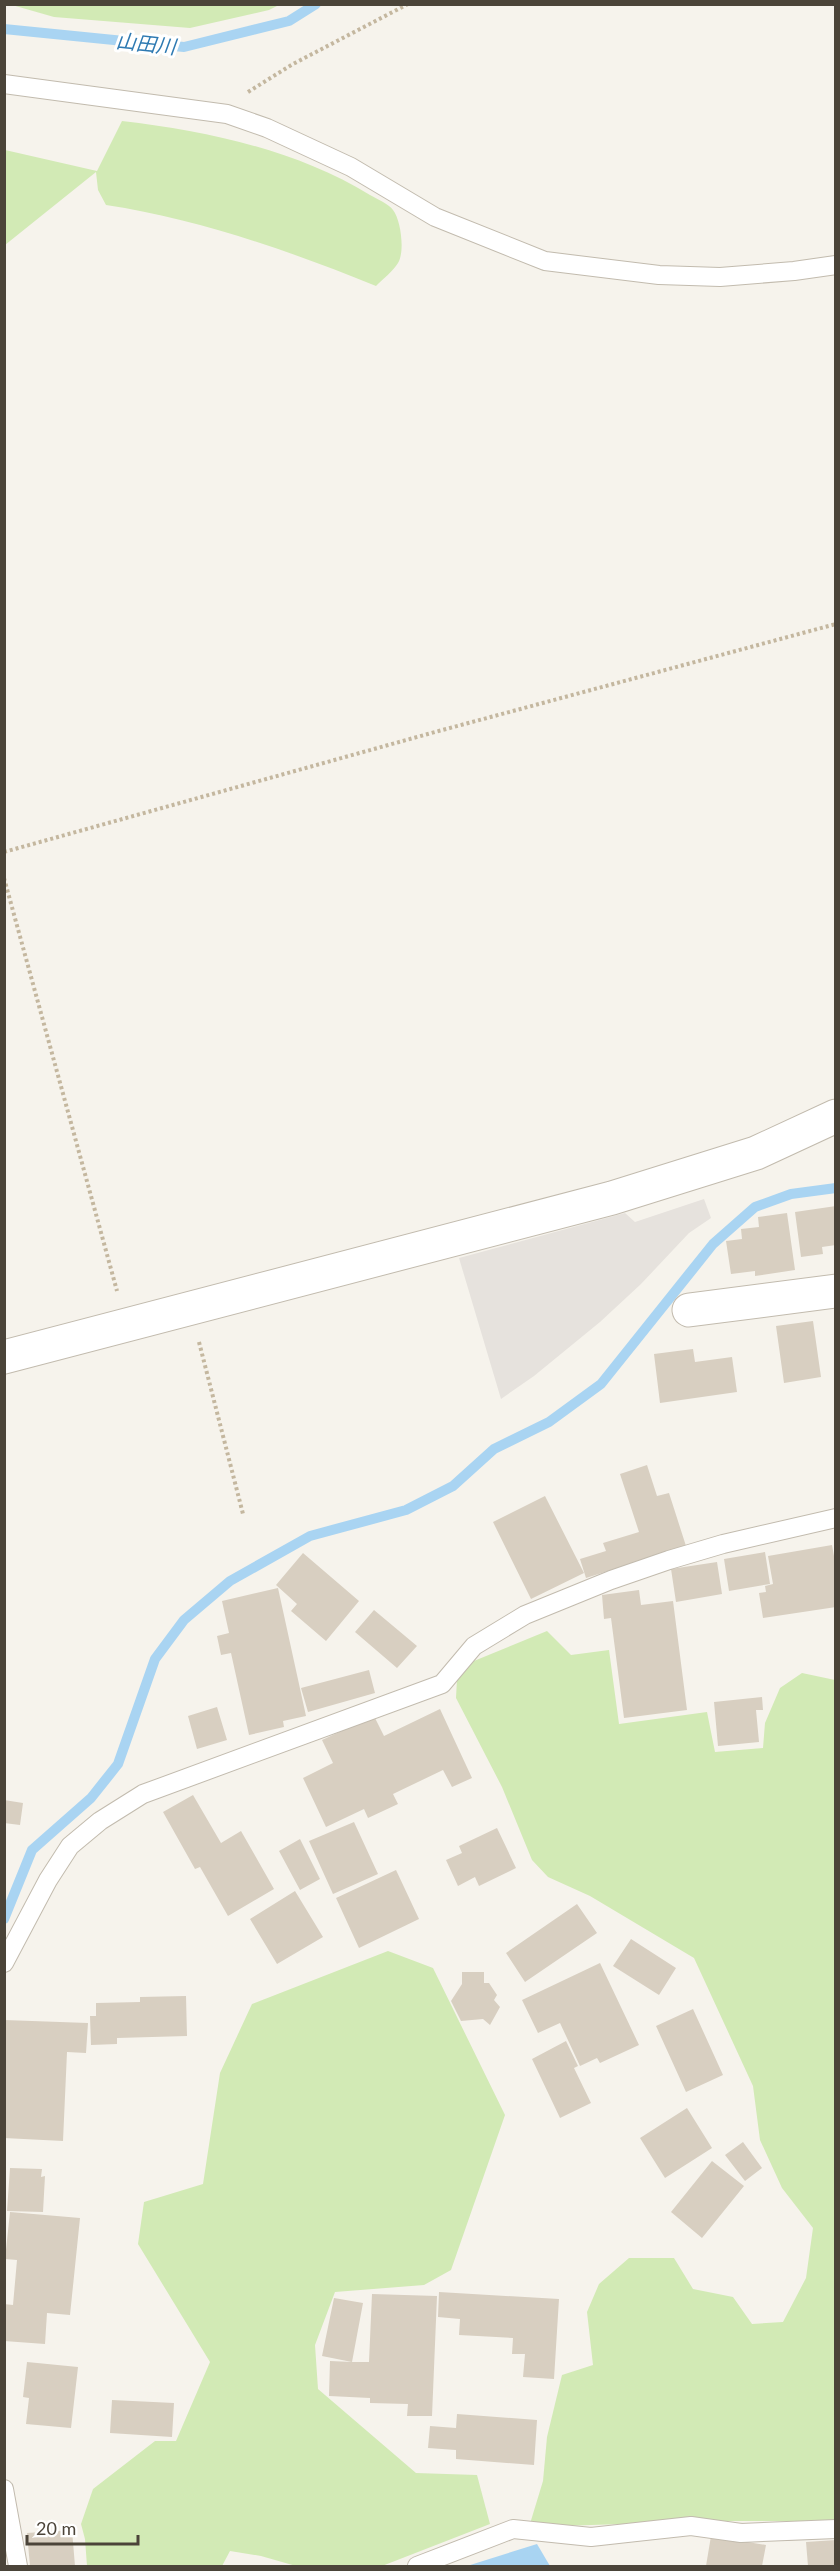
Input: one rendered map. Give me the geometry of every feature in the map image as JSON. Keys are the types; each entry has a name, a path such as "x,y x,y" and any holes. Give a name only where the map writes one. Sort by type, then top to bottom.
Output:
{"street":[{"path":"4,1357 612,1198 756,1153 836,1116"},
{"path":"688,1310 836,1290"}],"lane":[{"path":"4,84 227,114 267,128 351,167 435,217 545,261 659,275 720,277 836,265"},
{"path":"4,1964 48,1880 70,1846 100,1821 142,1794 442,1684 474,1646 525,1616 611,1580 723,1544 836,1518"},
{"path":"4,2488 18,2566"},
{"path":"417,2566 513,2529 591,2537 691,2526 741,2533 836,2529"}],"path":[{"path":"227,114 241,97 293,64 408,4"},
{"path":"4,852 836,624"},
{"path":"4,878 126,1326"},
{"path":"190,1310 243,1514"}],"shaded area":[{"path":"704,1199 711,1218 689,1233 641,1284 600,1322 534,1376 501,1399 459,1258 625,1213 635,1222"}],"green space":[{"path":"12,5 279,5 269,10 190,28 54,17"},
{"path":"122,121 187,130 250,145 282,154 342,179 393,210 401,236 398,263 376,286 243,238 175,219 106,205 98,190 96,172 5,245 5,150 97,171"},
{"path":"547,1631 571,1655 609,1650 619,1724 707,1712 715,1752 763,1748 765,1723 780,1688 802,1673 835,1680 835,2521 716,2521 529,2527 543,2481 547,2437 562,2375 593,2365 587,2312 599,2284 629,2258 674,2258 693,2289 733,2297 752,2324 783,2322 806,2278 813,2228 782,2188 760,2140 753,2086 694,1958 590,1896 548,1877 532,1860 502,1787 456,1698 457,1679 469,1663"},
{"path":"388,1951 433,1968 505,2115 451,2270 424,2285 335,2292 315,2345 318,2389 416,2473 477,2475 490,2524 382,2566 296,2566 261,2556 230,2551 222,2566 87,2566 85,2539 81,2524 93,2489 155,2441 176,2441 210,2362 138,2244 144,2202 203,2184 220,2073 252,2004"}],"water":[{"path":"537,2544 550,2566 467,2566"}],"building":[{"path":"836,1206 836,1245 822,1247 823,1254 801,1257 795,1212"},
{"path":"787,1213 795,1270 755,1276 755,1271 731,1274 726,1241 742,1239 741,1229 759,1227 758,1217"},
{"path":"813,1321 821,1377 784,1383 776,1326"},
{"path":"693,1349 695,1362 732,1357 737,1392 660,1403 654,1354"},
{"path":"647,1465 657,1496 669,1493 686,1546 586,1578 580,1559 606,1551 603,1543 639,1532 620,1474"},
{"path":"545,1496 584,1573 531,1599 493,1522"},
{"path":"832,1545 836,1567 836,1607 763,1618 759,1593 766,1592 765,1586 773,1584 768,1556"},
{"path":"765,1552 770,1584 729,1591 724,1559"},
{"path":"303,1553 359,1601 326,1641 291,1611 297,1604 276,1585"},
{"path":"717,1562 722,1594 676,1602 671,1569"},
{"path":"278,1588 306,1716 283,1721 284,1727 249,1735 231,1653 221,1655 217,1636 229,1633 222,1601"},
{"path":"639,1590 641,1605 673,1601 687,1710 624,1718 611,1618 604,1619 602,1595"},
{"path":"374,1610 417,1646 397,1668 355,1632"},
{"path":"369,1670 375,1693 308,1712 301,1688"},
{"path":"762,1697 763,1710 756,1710 759,1742 718,1746 714,1702"},
{"path":"217,1707 227,1740 197,1749 188,1716"},
{"path":"440,1709 472,1778 452,1787 443,1770 393,1794 398,1804 368,1818 364,1809 326,1827 303,1778 333,1763 322,1740 374,1716 384,1736"},
{"path":"193,1795 221,1843 241,1831 274,1889 228,1916 200,1867 195,1869 163,1812"},
{"path":"4,1800 23,1803 20,1825 4,1823"},
{"path":"354,1822 378,1874 333,1894 309,1841"},
{"path":"497,1828 516,1868 479,1886 475,1877 458,1886 446,1860 462,1853 459,1846"},
{"path":"300,1839 320,1879 300,1890 279,1851"},
{"path":"396,1870 419,1919 359,1948 336,1898"},
{"path":"295,1891 323,1937 277,1964 250,1919"},
{"path":"577,1904 597,1933 525,1982 506,1953"},
{"path":"631,1939 676,1968 659,1995 613,1966"},
{"path":"600,1963 639,2045 600,2063 597,2058 580,2066 560,2023 538,2033 522,2000"},
{"path":"462,1972 484,1972 484,1983 489,1983 497,1995 494,2000 500,2007 490,2025 483,2019 461,2021 451,2001 462,1984"},
{"path":"186,1996 187,2036 117,2038 117,2044 91,2045 90,2016 96,2016 96,2003 140,2002 140,1997"},
{"path":"693,2009 723,2075 686,2092 656,2026"},
{"path":"4,2020 88,2023 86,2053 67,2052 63,2141 4,2138 6,2076 4,2076"},
{"path":"566,2041 578,2066 574,2068 591,2103 560,2118 532,2059"},
{"path":"687,2108 712,2148 665,2178 640,2138"},
{"path":"743,2142 762,2168 745,2181 725,2155"},
{"path":"712,2161 744,2186 702,2238 671,2212"},
{"path":"10,2168 42,2169 41,2177 45,2176 43,2212 7,2211"},
{"path":"10,2212 80,2218 70,2315 47,2313 45,2344 4,2341 4,2304 13,2305 17,2260 5,2259"},
{"path":"439,2292 559,2299 554,2379 523,2377 525,2354 512,2354 513,2338 459,2335 460,2319 438,2317"},
{"path":"372,2294 437,2296 432,2416 407,2416 408,2404 370,2403 370,2398 329,2396 330,2361 369,2362"},
{"path":"334,2298 363,2303 352,2362 322,2356"},
{"path":"27,2362 78,2367 71,2428 26,2424 29,2398 23,2397"},
{"path":"112,2400 174,2403 172,2437 110,2433"},
{"path":"457,2414 537,2420 534,2465 456,2459 456,2450 428,2448 430,2426 456,2428"},
{"path":"72,2530 75,2566 30,2566 27,2533"},
{"path":"711,2536 766,2545 762,2566 706,2566"},
{"path":"836,2540 836,2566 808,2566 806,2542"}],"waterway":[{"name":"山田川","path":"4,29 184,47 289,21 316,4"},
{"path":"4,1919 32,1850 91,1798 118,1764 155,1659 184,1620 230,1581 310,1536 406,1510 453,1486 494,1449 549,1422 601,1384 713,1244 755,1207 791,1194 836,1188"}]}
